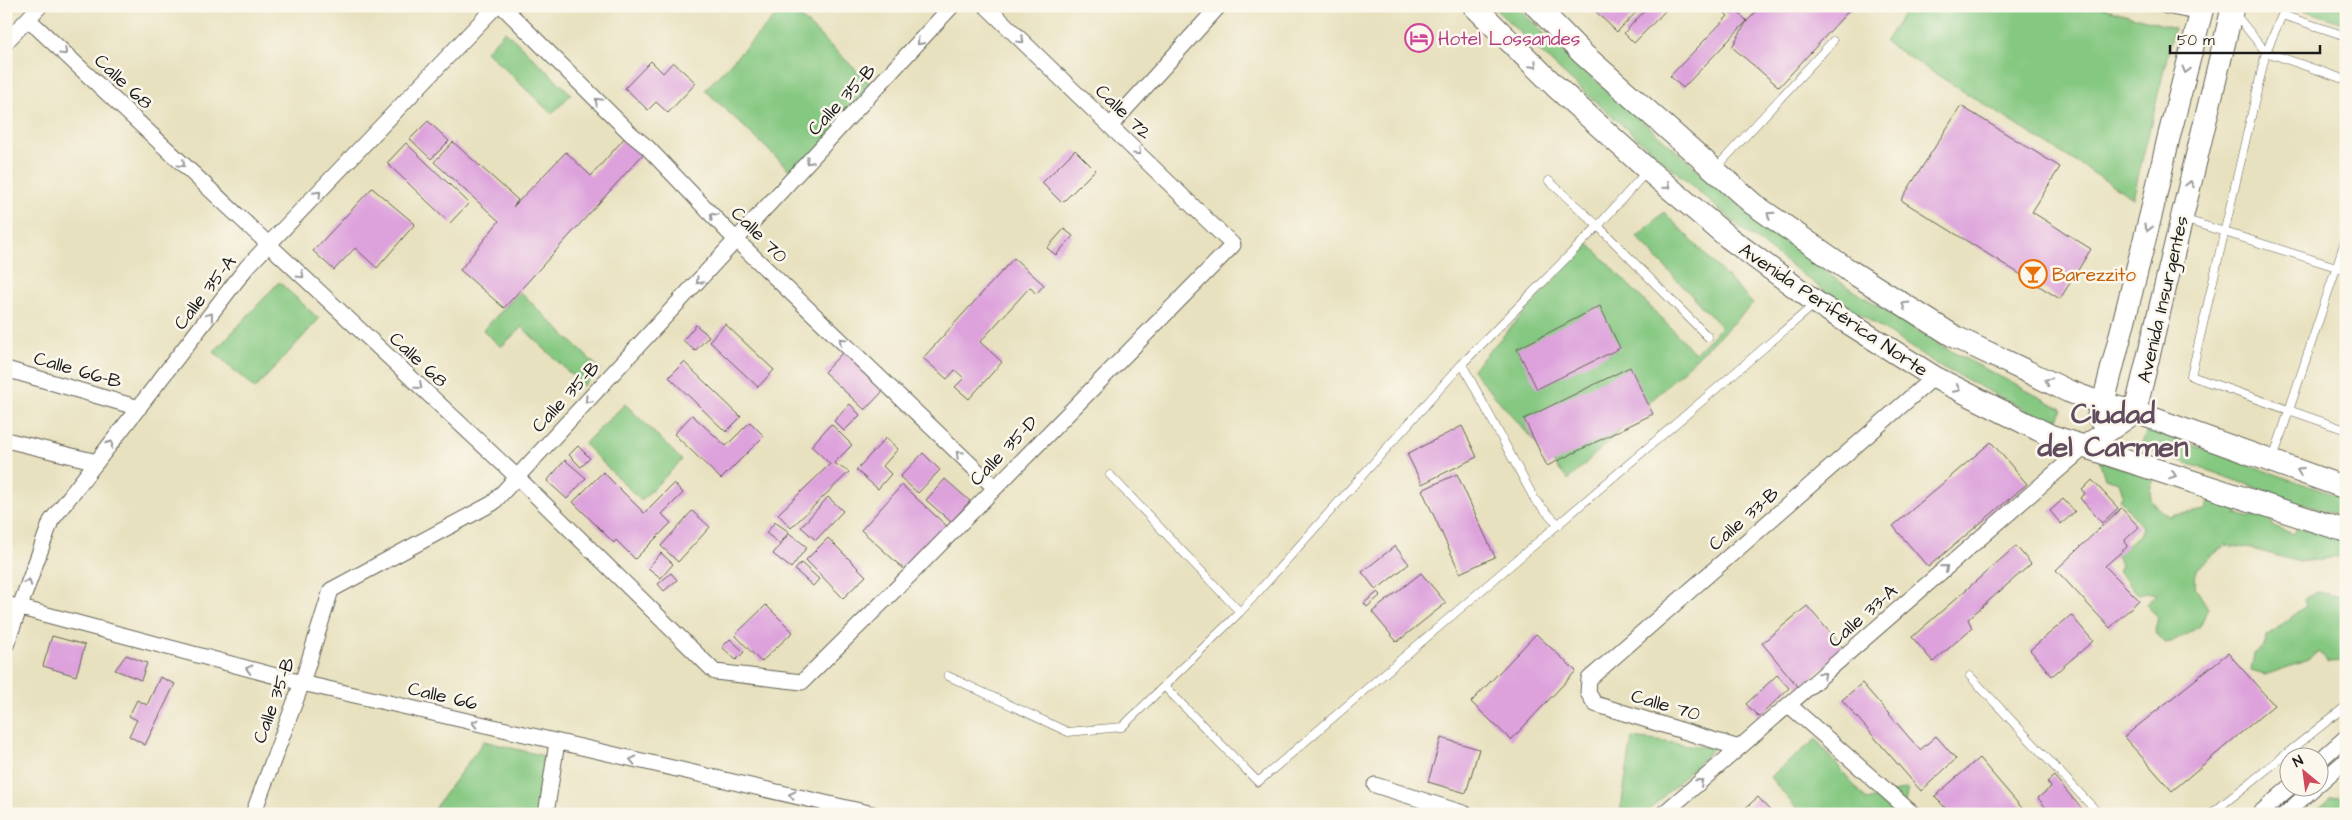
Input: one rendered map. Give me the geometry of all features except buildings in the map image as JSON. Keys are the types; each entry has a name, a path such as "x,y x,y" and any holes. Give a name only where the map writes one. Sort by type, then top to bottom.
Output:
{"main road":[{"name":"Avenida Periférica Norte","path":"1474,6 1555,86 1648,170 1729,238 1817,302 1934,377 2051,436 2346,531"},
{"path":"1536,6 1583,54 1753,204 1831,258 1955,337 2068,391 2103,404 2135,412 2346,488"},
{"name":"Avenida Insurgentes","path":"2135,412 2232,8"},
{"name":"Avenida Insurgentes","path":"2086,446 2103,404 2152,210 2168,136 2202,10"},
{"path":"2086,446 2135,412"}],"street":[{"path":"6,42 40,6"},
{"name":"Calle 35-A","path":"6,645 12,606 51,521 247,267 496,6"},
{"name":"Calle 70","path":"502,6 631,134 647,147 736,240 994,487"},
{"name":"Calle 35-B","path":"253,814 302,683 331,590 493,503 952,6"},
{"name":"Calle 72","path":"986,6 1233,245"},
{"path":"1110,125 1219,6"},
{"path":"2166,6 2202,10"},
{"name":"Calle 68","path":"28,19 517,478 715,672 802,682"},
{"name":"Calle 35-D","path":"802,682 911,574 994,487 1233,245"},
{"name":"Calle 66-B","path":"6,369 139,408"},
{"name":"Calle 33-B","path":"1588,693 1590,680 1934,377"},
{"path":"6,440 97,462"},
{"name":"Calle 33-A","path":"1664,814 2086,446"},
{"name":"Calle 66","path":"12,606 302,683 873,814"},
{"name":"Calle 70","path":"1588,693 1595,704 1739,748"},
{"path":"1788,705 1913,814"},
{"path":"2330,751 2346,737"},
{"path":"546,814 557,742"},
{"path":"2330,774 2346,760"},
{"path":"1375,785 1466,814"},
{"path":"2259,814 2280,796"},
{"path":"2285,814 2303,798"}],"lane":[{"path":"2232,8 2266,52 2346,80"},
{"path":"2346,36 2282,15 2266,52 2191,376 2346,430"},
{"path":"1714,170 1833,40"},
{"path":"948,676 1068,732 1122,727 1240,612 1462,364 1598,226 1648,170"},
{"path":"1549,181 1598,226 1708,337"},
{"path":"2182,219 2346,270"},
{"path":"2272,461 2346,238"},
{"path":"1164,686 1258,782 1817,302"},
{"path":"1462,364 1535,500 1559,525"},
{"path":"1110,475 1240,612"},
{"path":"1970,676 2099,814"},
{"path":"2211,814 2346,706"}],"green space":[{"path":"785,6 789,6 877,90 796,176 705,90"},
{"path":"1492,6 1516,6 1575,63 1747,212 1837,280 1947,349 2062,409 2056,426 1938,365 1826,292 1738,226 1565,75"},
{"path":"1908,6 2096,6 2174,28 2133,198 1885,42"},
{"path":"2292,6 2346,6 2346,24"},
{"path":"505,31 571,94 552,114 486,51"},
{"path":"1664,212 1753,304 1568,480 1472,370 1588,243 1695,353 1721,327 1637,237"},
{"path":"279,282 319,319 255,389 214,352"},
{"path":"520,292 600,369 583,386 522,327 501,347 483,330"},
{"path":"625,404 682,460 641,501 584,444"},
{"path":"2147,429 2346,499 2346,519 2141,447"},
{"path":"2099,461 2155,477 2150,489 2151,501 2168,516 2206,510 2212,493 2246,502 2236,514 2251,518 2257,509 2272,512 2271,525 2293,534 2298,527 2346,539 2346,573 2338,557 2299,562 2253,549 2225,545 2196,569 2195,587 2208,608 2200,626 2175,641 2164,643 2155,631 2158,617 2146,605 2156,594 2147,592 2138,594 2118,572 2121,566 2117,554 2139,535 2142,527 2120,499 2123,494 2119,482 2105,478"},
{"path":"2319,592 2346,598 2341,604 2346,606 2346,661 2327,662 2319,652 2308,660 2265,675 2251,671 2254,654 2265,645 2266,637 2306,606 2304,599"},
{"path":"1632,738 1714,748 1645,814 1620,814"},
{"path":"1816,739 1867,801 1908,788 1903,814 1801,814 1770,777"},
{"path":"484,741 548,757 536,814 430,814"},
{"path":"2346,796 2346,814 2313,814 2330,798"}],"place":[{"name":"Hotel Lossandes","path":"1419,38"},
{"name":"Barezzito","path":"2033,274"}],"district":[{"name":"Ciudad del Carmen","path":"2113,430"}]}
